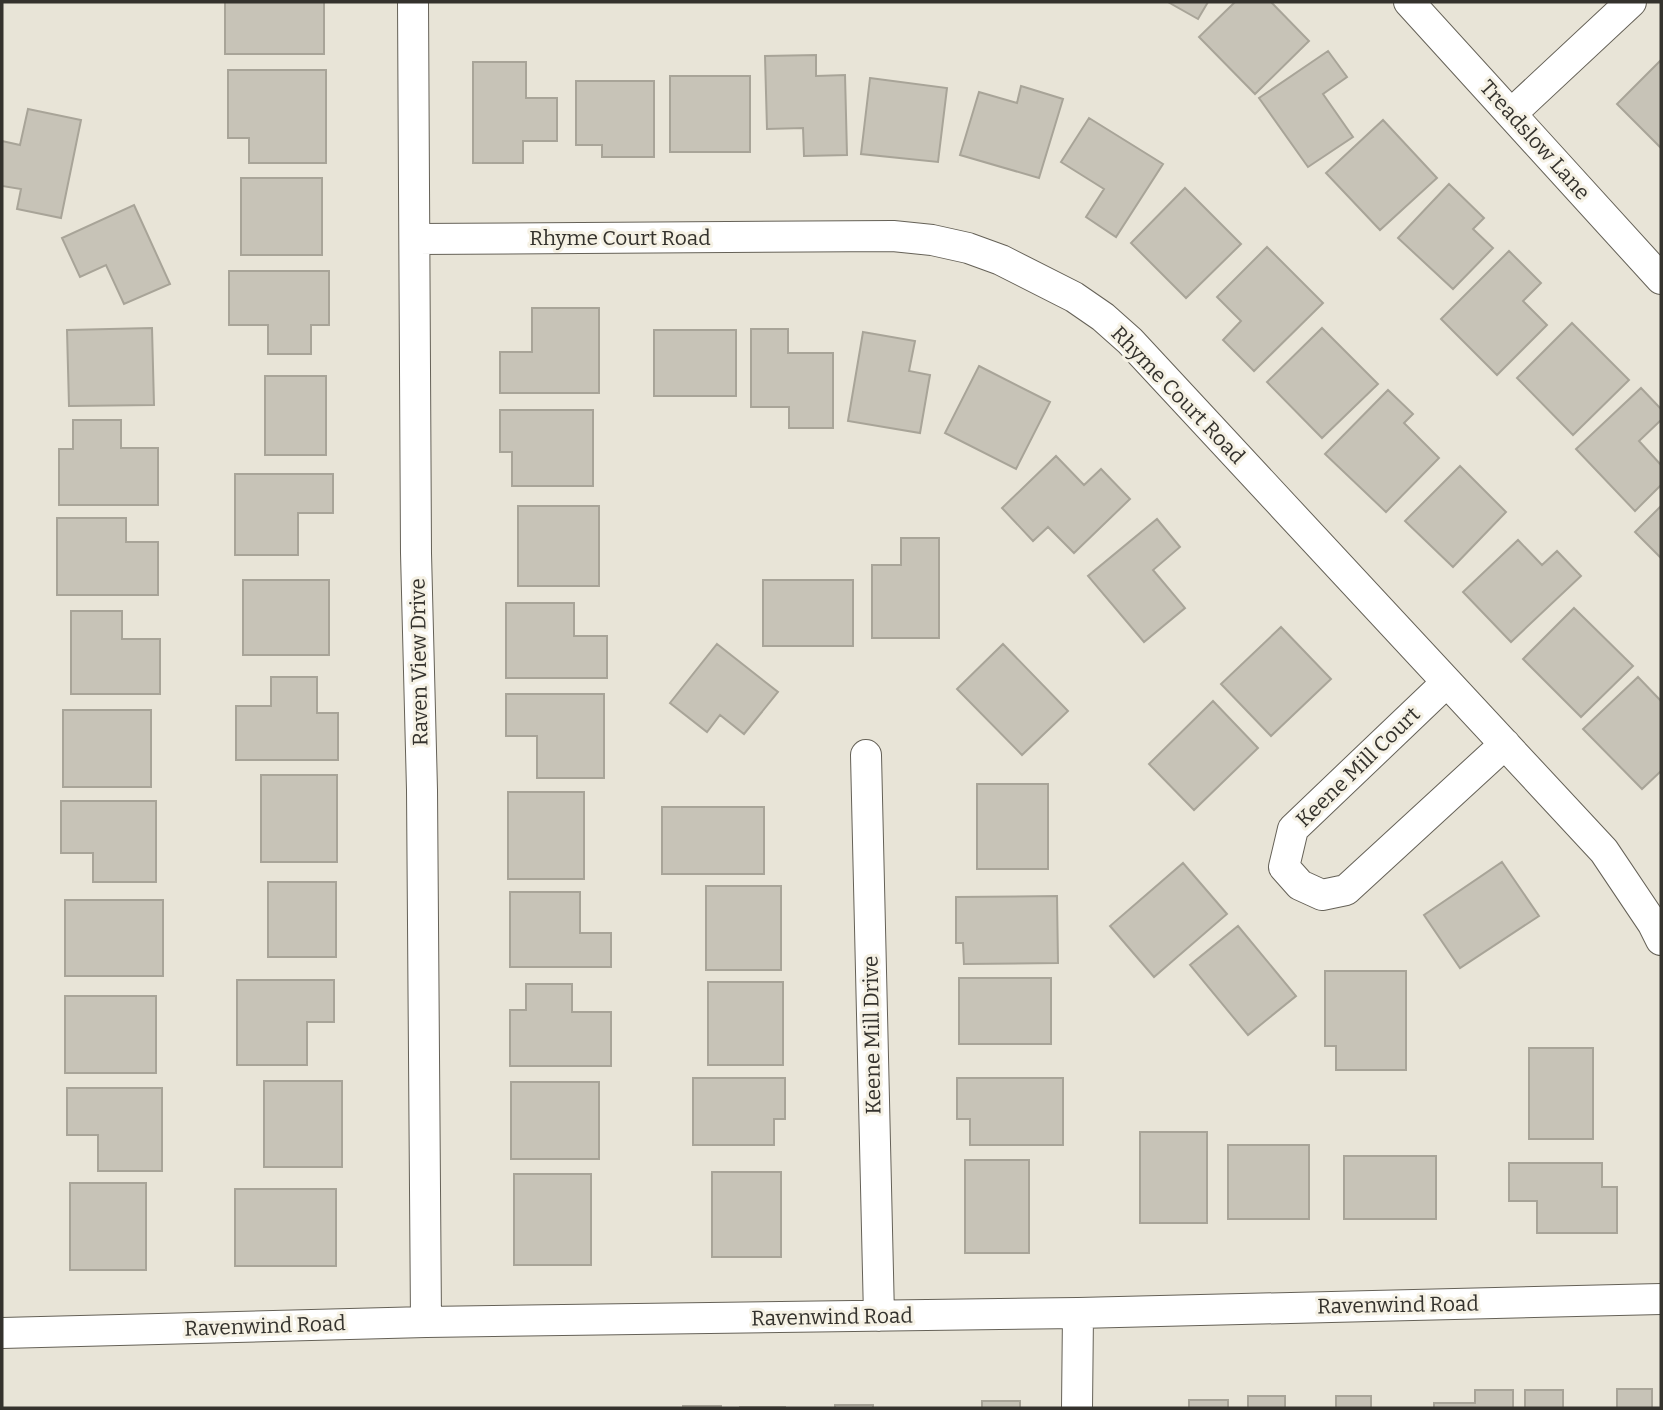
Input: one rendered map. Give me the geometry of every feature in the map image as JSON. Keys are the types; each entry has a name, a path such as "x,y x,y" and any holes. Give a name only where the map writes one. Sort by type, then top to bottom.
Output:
{"street":[{"name":"Raven View Drive","path":"413,2 416,553 422,804 426,1322"},
{"name":"Treadslow Lane","path":"1409,2 1661,279"},
{"path":"1511,114 1632,2"},
{"name":"Rhyme Court Road","path":"416,239 893,236 932,240 1001,260 1074,297 1103,317 1130,341 1604,850 1661,940"},
{"name":"Keene Mill Court","path":"1447,682 1293,829 1284,867 1300,885 1322,895 1346,890 1505,744"},
{"name":"Keene Mill Drive","path":"866,755 879,1316"},
{"name":"Ravenwind Road","path":"2,1333 426,1322 1078,1313 1661,1299"},
{"path":"1077,1408 1078,1313"}],"building":[{"path":"225,2 324,2 324,54 225,54"},
{"path":"1168,2 1208,2 1198,19"},
{"path":"1235,2 1271,2 1309,41 1255,94 1199,37"},
{"path":"1328,51 1347,77 1323,94 1353,137 1308,167 1259,98"},
{"path":"816,55 816,76 845,75 847,155 804,156 803,128 767,129 765,56"},
{"path":"1661,60 1661,148 1617,104"},
{"path":"473,62 526,62 526,98 557,98 557,141 523,141 523,163 473,163"},
{"path":"228,70 326,70 326,163 249,163 249,138 228,138"},
{"path":"670,76 750,76 750,152 670,152"},
{"path":"870,78 947,88 938,162 861,154"},
{"path":"576,81 654,81 654,157 602,157 602,145 576,145"},
{"path":"1021,86 1063,99 1039,178 960,155 979,92 1017,103"},
{"path":"28,109 81,120 61,218 17,209 21,189 2,186 2,141 20,145"},
{"path":"1089,118 1163,164 1116,237 1086,217 1104,189 1061,162"},
{"path":"1383,120 1437,178 1380,230 1326,173"},
{"path":"241,178 322,178 322,255 241,255"},
{"path":"1449,184 1484,218 1473,229 1493,248 1453,289 1398,238"},
{"path":"1185,188 1241,244 1186,298 1131,243"},
{"path":"134,205 170,284 124,304 106,265 80,277 62,238"},
{"path":"1267,247 1323,303 1254,371 1223,340 1241,321 1217,297"},
{"path":"1509,251 1541,283 1523,301 1547,325 1497,375 1441,319"},
{"path":"229,271 329,271 329,325 311,325 311,354 268,354 268,325 229,325"},
{"path":"532,308 599,308 599,393 500,393 500,352 532,352"},
{"path":"1572,323 1629,380 1573,435 1517,378"},
{"path":"152,328 154,405 69,406 67,330"},
{"path":"1322,328 1378,384 1322,438 1267,382"},
{"path":"751,329 788,329 788,353 833,353 833,428 789,428 789,407 751,407"},
{"path":"654,330 736,330 736,396 654,396"},
{"path":"863,332 915,341 909,371 930,375 920,433 848,421"},
{"path":"979,366 1050,402 1016,469 945,433"},
{"path":"265,376 326,376 326,455 265,455"},
{"path":"1641,388 1661,409 1661,420 1639,441 1661,465 1661,485 1635,511 1576,449"},
{"path":"1388,390 1413,414 1404,423 1439,458 1386,512 1325,454"},
{"path":"500,410 593,410 593,486 512,486 512,452 500,452"},
{"path":"73,420 121,420 121,448 158,448 158,505 59,505 59,449 73,449"},
{"path":"1056,456 1084,485 1101,469 1130,499 1074,553 1048,527 1033,541 1002,508"},
{"path":"1460,466 1506,512 1453,567 1405,521"},
{"path":"235,474 333,474 333,513 298,513 298,555 235,555"},
{"path":"518,506 599,506 599,586 518,586"},
{"path":"1661,506 1661,558 1635,532"},
{"path":"57,518 126,518 126,542 158,542 158,595 57,595"},
{"path":"1157,519 1180,547 1153,570 1185,608 1144,642 1088,576"},
{"path":"901,538 939,538 939,638 872,638 872,565 901,565"},
{"path":"1518,540 1542,565 1557,551 1581,576 1511,642 1463,592"},
{"path":"243,580 329,580 329,655 243,655"},
{"path":"763,580 853,580 853,646 763,646"},
{"path":"506,603 574,603 574,636 607,636 607,678 506,678"},
{"path":"1574,608 1633,666 1581,717 1523,659"},
{"path":"71,611 122,611 122,639 160,639 160,694 71,694"},
{"path":"1281,627 1331,679 1271,736 1221,684"},
{"path":"717,644 778,692 744,734 720,715 707,732 670,703"},
{"path":"1003,644 1068,711 1022,755 957,689"},
{"path":"271,677 317,677 317,713 338,713 338,760 236,760 236,706 271,706"},
{"path":"1638,677 1661,701 1661,771 1642,789 1583,729"},
{"path":"506,694 604,694 604,778 537,778 537,736 506,736"},
{"path":"1213,701 1258,748 1194,810 1149,764"},
{"path":"63,710 151,710 151,787 63,787"},
{"path":"261,775 337,775 337,862 261,862"},
{"path":"977,784 1048,784 1048,869 977,869"},
{"path":"508,792 584,792 584,879 508,879"},
{"path":"61,801 156,801 156,882 93,882 93,853 61,853"},
{"path":"662,807 764,807 764,874 662,874"},
{"path":"1502,862 1539,916 1460,968 1424,915"},
{"path":"1183,863 1227,914 1154,977 1110,926"},
{"path":"268,882 336,882 336,957 268,957"},
{"path":"706,886 781,886 781,970 706,970"},
{"path":"510,892 580,892 580,933 611,933 611,967 510,967"},
{"path":"1057,896 1058,963 964,964 963,943 956,943 956,897"},
{"path":"65,900 163,900 163,976 65,976"},
{"path":"1238,926 1296,996 1248,1035 1190,965"},
{"path":"1325,971 1406,971 1406,1070 1336,1070 1336,1046 1325,1046"},
{"path":"959,978 1051,978 1051,1044 959,1044"},
{"path":"237,980 334,980 334,1022 307,1022 307,1065 237,1065"},
{"path":"708,982 783,982 783,1065 708,1065"},
{"path":"526,984 572,984 572,1012 611,1012 611,1066 510,1066 510,1010 526,1010"},
{"path":"65,996 156,996 156,1073 65,1073"},
{"path":"1529,1048 1593,1048 1593,1139 1529,1139"},
{"path":"693,1078 785,1078 785,1119 774,1119 774,1145 693,1145"},
{"path":"957,1078 1063,1078 1063,1145 970,1145 970,1119 957,1119"},
{"path":"264,1081 342,1081 342,1167 264,1167"},
{"path":"511,1082 599,1082 599,1159 511,1159"},
{"path":"67,1088 162,1088 162,1171 98,1171 98,1135 67,1135"},
{"path":"1140,1132 1207,1132 1207,1223 1140,1223"},
{"path":"1228,1145 1309,1145 1309,1219 1228,1219"},
{"path":"1344,1156 1436,1156 1436,1219 1344,1219"},
{"path":"965,1160 1029,1160 1029,1253 965,1253"},
{"path":"1509,1163 1602,1163 1602,1187 1617,1187 1617,1233 1537,1233 1537,1201 1509,1201"},
{"path":"712,1172 781,1172 781,1257 712,1257"},
{"path":"514,1174 591,1174 591,1265 514,1265"},
{"path":"70,1183 146,1183 146,1270 70,1270"},
{"path":"235,1189 336,1189 336,1266 235,1266"},
{"path":"1617,1389 1652,1389 1652,1408 1617,1408"},
{"path":"1475,1390 1513,1390 1513,1408 1434,1408 1434,1403 1475,1403"},
{"path":"1525,1390 1563,1390 1563,1408 1525,1408"},
{"path":"1248,1396 1285,1396 1285,1408 1248,1408"},
{"path":"1336,1396 1371,1396 1371,1408 1336,1408"},
{"path":"1189,1400 1228,1400 1228,1408 1189,1408"},
{"path":"982,1401 1020,1401 1020,1408 982,1408"},
{"path":"835,1405 873,1405 873,1408 835,1408"},
{"path":"721,1406 721,1408 683,1408"},
{"path":"785,1407 785,1408 740,1408"}]}
